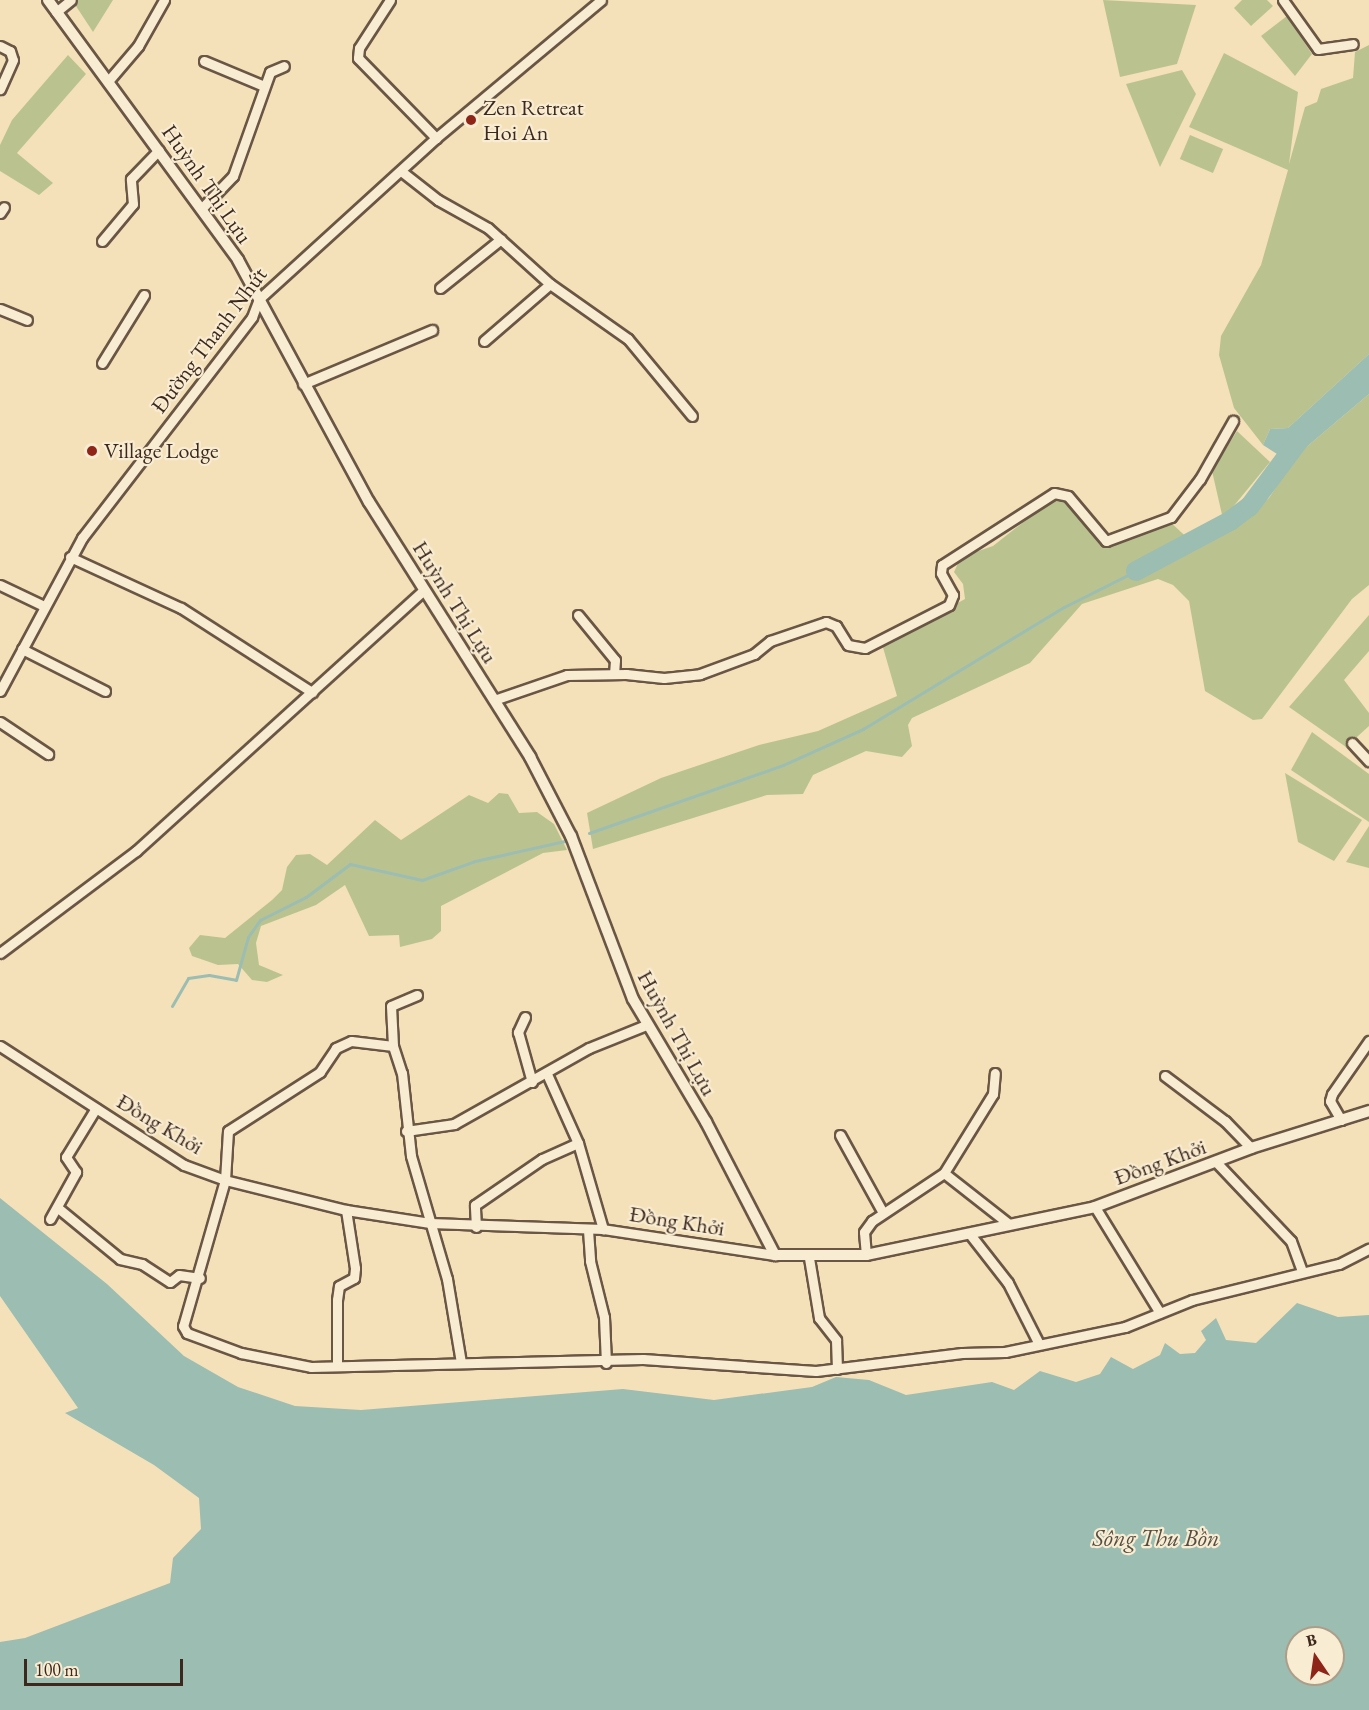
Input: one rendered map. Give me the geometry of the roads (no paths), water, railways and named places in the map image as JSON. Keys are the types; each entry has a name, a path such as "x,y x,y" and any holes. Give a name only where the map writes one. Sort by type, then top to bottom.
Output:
{"street":[{"name":"Huỳnh Thị Lựu","path":"48,0 109,80 201,209 259,299 303,384 424,590 494,700 565,822 646,1024 706,1122 775,1255"},
{"path":"56,12 71,0"},
{"path":"109,80 138,46 164,0"},
{"path":"390,0 359,48 357,58 436,138"},
{"name":"Đường Thanh Nhứt","path":"0,691 70,557 252,317 259,299 436,138 601,0"},
{"path":"1282,0 1318,49 1353,44"},
{"path":"0,46 10,51 13,60 0,89"},
{"path":"204,61 264,86"},
{"path":"201,209 233,176 270,72 284,66"},
{"path":"102,241 133,204 131,179 159,150"},
{"path":"401,171 438,200 501,239 550,284 628,339 692,416"},
{"path":"440,288 501,239"},
{"path":"484,341 550,284"},
{"path":"102,363 144,295"},
{"path":"0,309 27,320"},
{"path":"303,384 432,330"},
{"path":"494,700 554,678 614,674 664,678 700,674 754,654 770,641 826,622 836,626 848,645 865,648 950,605 953,595 941,573 942,565 1054,493 1068,496 1106,541 1171,517 1200,479 1233,421"},
{"path":"70,557 182,608 312,692"},
{"path":"0,585 44,606"},
{"path":"0,953 136,851 424,590"},
{"path":"578,615 615,660 614,674"},
{"path":"22,650 105,691"},
{"path":"0,722 48,754"},
{"path":"1352,743 1369,761"},
{"path":"417,995 392,1006 393,1046 402,1073 406,1131 447,1279 461,1363"},
{"path":"525,1017 518,1032 532,1082"},
{"path":"406,1131 454,1124 547,1074 589,1048 646,1024"},
{"path":"393,1046 351,1041 336,1048 320,1072 228,1131 225,1180 200,1278 183,1326 187,1333 285,1365 606,1363 643,1359 790,1371 837,1368 1005,1352 1125,1327 1160,1313 1302,1271 1339,1263 1369,1249"},
{"path":"1341,1120 1330,1101 1332,1094 1369,1041"},
{"name":"Đồng Khởi","path":"0,1046 184,1165 225,1180 346,1210 430,1223 476,1227 603,1229 809,1258 866,1255 1095,1207 1251,1148 1369,1111"},
{"path":"866,1255 864,1232 883,1213 944,1173 993,1094 995,1073"},
{"path":"547,1074 578,1143 603,1229"},
{"path":"1165,1076 1225,1121 1251,1148"},
{"path":"50,1219 76,1172 66,1157 96,1108"},
{"path":"840,1135 883,1213"},
{"path":"476,1227 475,1204 542,1159 578,1143"},
{"path":"1216,1162 1291,1241 1302,1271"},
{"path":"944,1173 1009,1224"},
{"path":"1095,1207 1160,1313"},
{"path":"58,1208 120,1259 142,1264 170,1282 179,1275 200,1278"},
{"path":"337,1366 336,1300 339,1286 354,1278 355,1268 346,1210"},
{"path":"588,1230 590,1261 604,1317 606,1363"},
{"path":"969,1233 1005,1278 1039,1344"},
{"path":"809,1258 819,1318 836,1340 837,1368"}],"water":[{"path":"1369,354 1369,394 1297,455 1285,459 1263,445 1270,429 1288,428"},
{"name":"Sông Thu Bồn","path":"0,1198 107,1284 184,1356 238,1387 295,1406 361,1410 623,1389 714,1400 812,1387 836,1377 869,1380 906,1395 992,1382 1014,1390 1040,1371 1076,1382 1100,1374 1111,1357 1133,1369 1160,1355 1165,1343 1180,1354 1195,1353 1206,1340 1201,1331 1216,1318 1226,1340 1256,1343 1297,1303 1338,1317 1369,1315 1369,1710 0,1710 0,1642 25,1638 170,1583 173,1558 201,1529 199,1498 154,1465 65,1413 78,1408 0,1296"}],"waterway":[{"path":"1136,571 1230,521 1250,506 1300,439"},
{"path":"589,833 783,765 863,729 1064,607 1136,571"},
{"path":"172,1006 188,978 209,975 236,980 248,937 260,920 306,897 350,864 422,880 475,861 565,841"}],"place":[{"name":"Zen Retreat Hoi An","path":"471,120"},
{"name":"Village Lodge","path":"92,451"}]}
